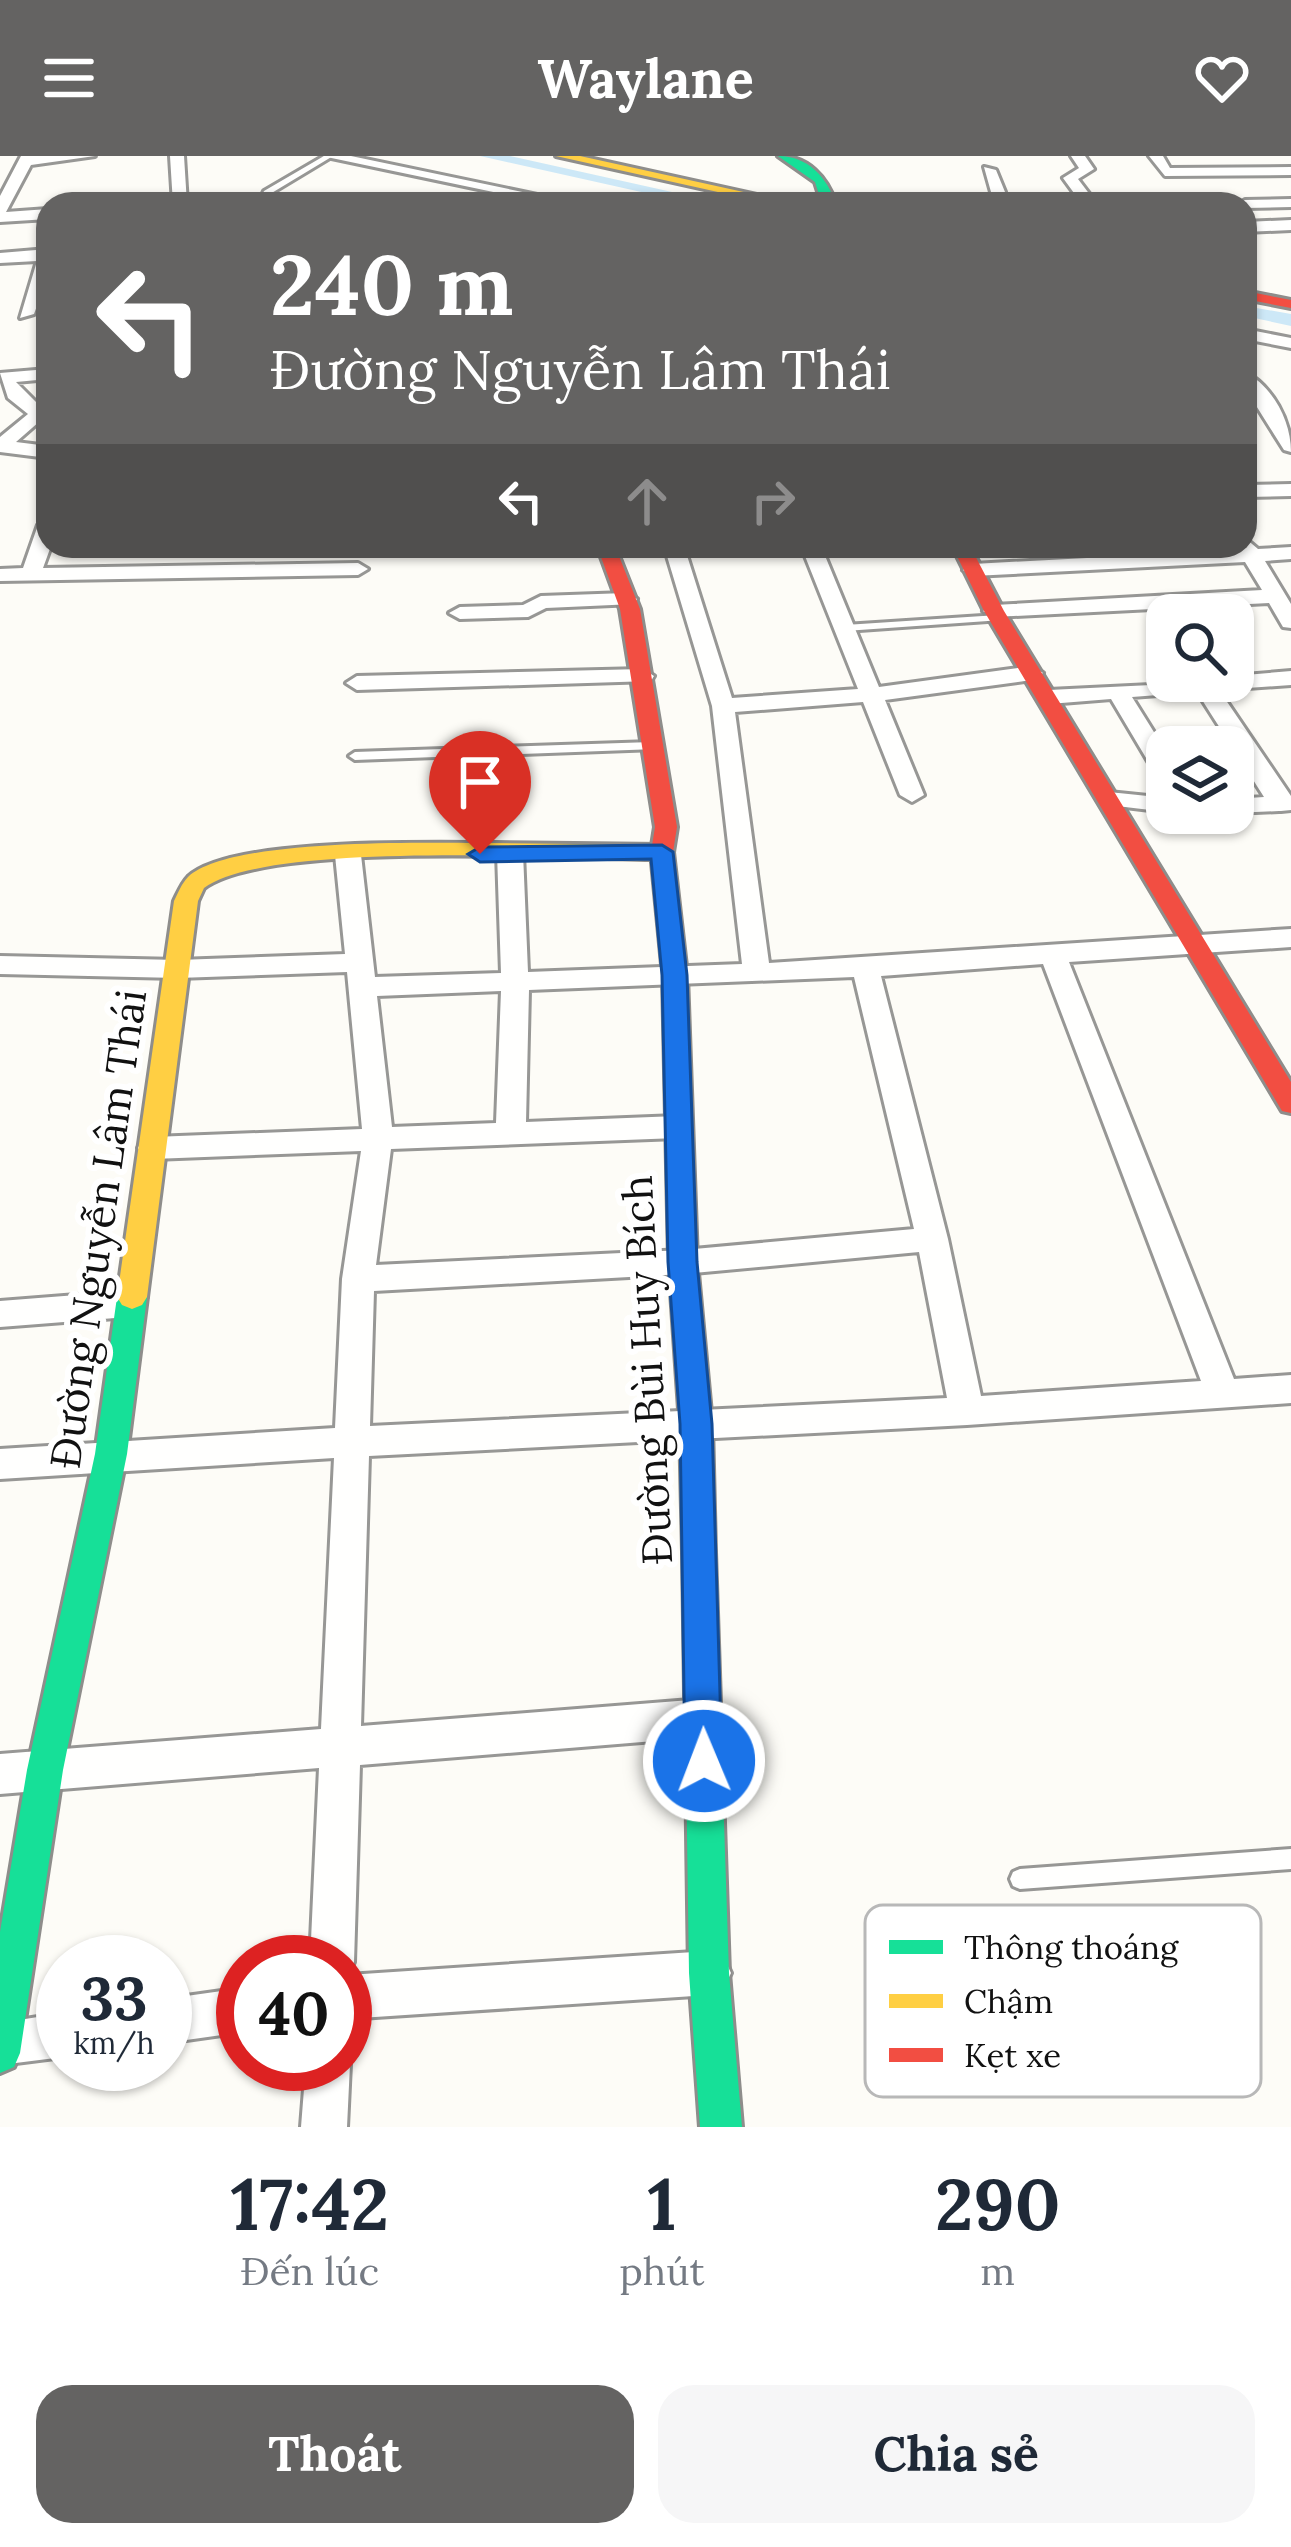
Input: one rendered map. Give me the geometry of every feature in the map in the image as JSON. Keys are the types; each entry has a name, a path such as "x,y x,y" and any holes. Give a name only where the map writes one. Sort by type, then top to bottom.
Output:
{"street":[{"path":"36,214 0,214 6,185 27,158 88,156"},
{"path":"177,156 179,192"},
{"path":"329,156 491,192"},
{"path":"562,156 734,192"},
{"path":"784,156 824,182 826,192"},
{"path":"1078,156 1087,169 1070,178 1081,192"},
{"path":"1156,156 1165,172 1291,171"},
{"path":"989,170 998,192"},
{"path":"1257,204 1291,203"},
{"path":"1257,226 1291,225"},
{"path":"0,258 36,256"},
{"path":"26,314 36,287"},
{"path":"1257,297 1291,304"},
{"path":"0,315 36,314"},
{"path":"1257,336 1291,343"},
{"path":"36,375 3,378 17,398 36,412"},
{"path":"1257,391 1291,446"},
{"path":"0,446 36,416"},
{"path":"0,446 36,450"},
{"path":"1257,490 1291,490"},
{"path":"1257,550 1291,553"},
{"path":"31,574 37,558"},
{"path":"142,573 146,558"},
{"path":"0,575 142,573 256,558"},
{"path":"272,558 358,569"},
{"name":"Đường Bùi Huy Bích","path":"611,558 626,599 644,676 666,826 662,852 675,975 683,1262 696,1424 709,1972 721,2127"},
{"path":"678,558 723,706 757,971"},
{"path":"816,558 913,794"},
{"path":"967,558 996,615 1291,1104"},
{"path":"1254,558 1285,608"},
{"path":"460,613 529,611 541,602 626,599"},
{"path":"996,615 1285,608"},
{"path":"357,682 644,676"},
{"path":"1254,684 1290,681"},
{"path":"723,706 1041,685 1119,694 1146,692"},
{"path":"1119,694 1146,738"},
{"path":"1215,702 1286,804"},
{"path":"1109,800 1146,803"},
{"path":"1254,805 1286,804"},
{"name":"Đường Nguyễn Lâm Thái","path":"1,2048 45,1770 111,1454 186,901 198,878 223,868 348,855 662,852"},
{"path":"510,854 515,980 512,1131"},
{"path":"333,1935 358,1279 377,1136 348,855"},
{"path":"0,964 515,980 865,968 1291,938"},
{"path":"1052,953 1223,1393"},
{"path":"865,968 932,1239 968,1411"},
{"path":"153,1148 677,1127"},
{"path":"358,1279 683,1262 932,1239"},
{"path":"0,1314 128,1304"},
{"path":"0,1464 1291,1389"},
{"path":"0,1774 703,1718"},
{"path":"372,1995 709,1972"},
{"path":"1,2048 36,2041"},
{"path":"325,2127 327,2091"}],"lane":[{"path":"270,192 329,156"},
{"path":"845,628 996,615"},
{"path":"355,756 656,746"},
{"path":"1020,1879 1291,1858"},
{"path":"0,1869 31,1865"}],"waterway":[{"path":"488,156 660,192"},
{"path":"1257,313 1291,320"}],"traffic: fast":[{"path":"784,156 821,180 825,192"},
{"path":"0,2053 45,1770 111,1454 132,1297"},
{"path":"699,1552 709,1973 721,2127"}],"traffic: slow":[{"path":"562,156 734,192"},
{"path":"132,1297 186,901 198,880 235,865 351,852 662,852"}],"traffic: jam":[{"path":"1257,297 1291,304"},
{"path":"611,558 630,609 666,827 662,852 675,975 683,1262 696,1424 699,1552"},
{"path":"967,558 994,611 1291,1104"}],"route":[{"path":"480,854 662,852 675,975 683,1262 696,1424 704,1761"}]}
